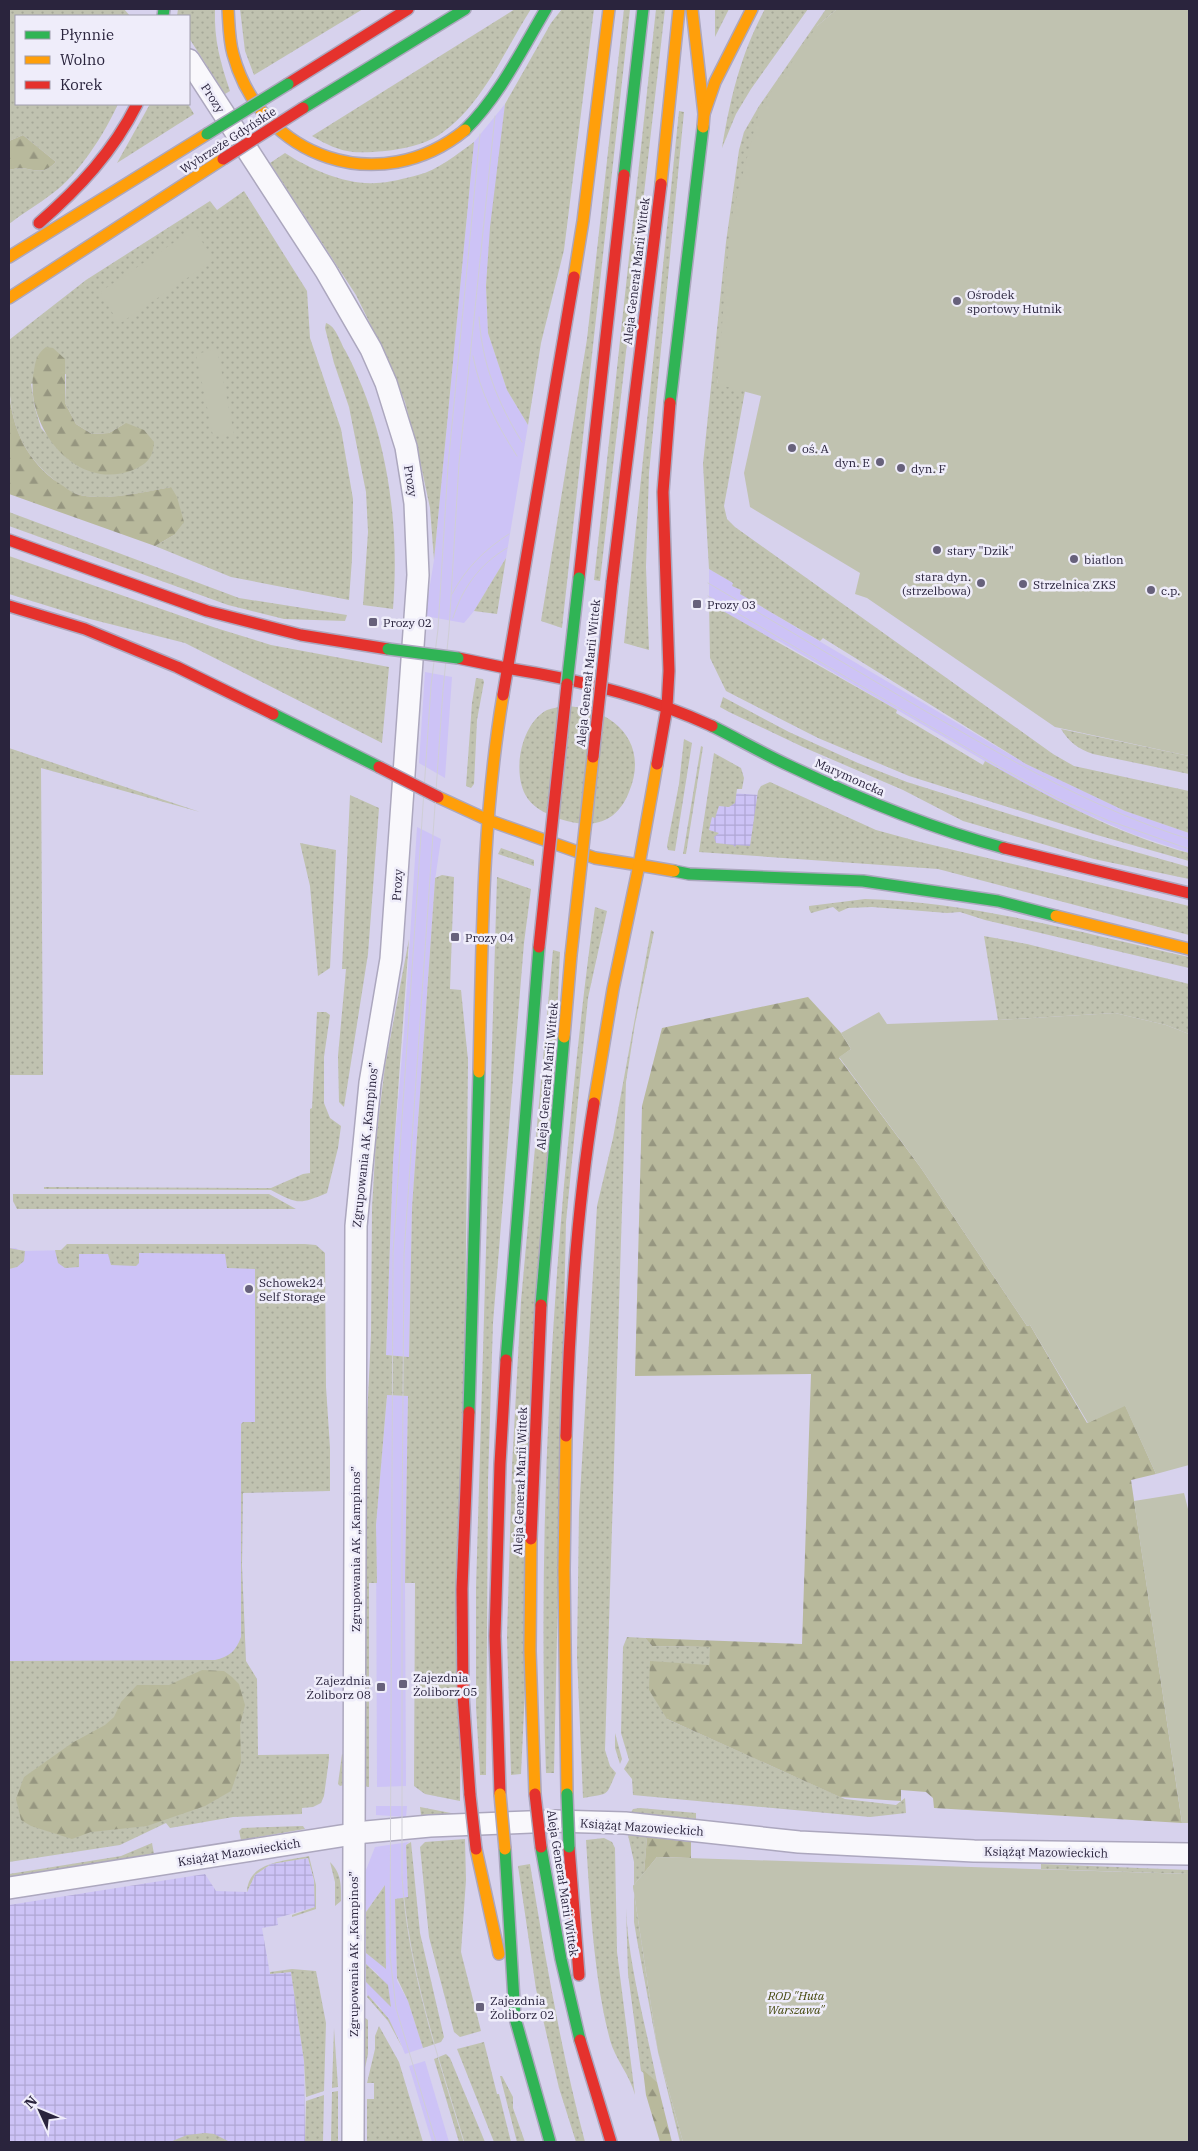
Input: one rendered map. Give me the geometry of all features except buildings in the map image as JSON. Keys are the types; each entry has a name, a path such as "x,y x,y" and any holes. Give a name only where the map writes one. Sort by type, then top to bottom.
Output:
{"main road":[{"path":"228,9 231,46 237,67 247,90 273,125 289,140 308,151 340,162 372,165 415,158 448,144 462,132 476,118 498,90 546,9"},
{"name":"Wybrzeże Gdyńskie","path":"9,257 408,9"},
{"name":"Wybrzeże Gdyńskie","path":"9,298 303,108 465,9"},
{"path":"515,2018 476,1849 463,1695 462,1589 474,1270 484,865 494,743 583,221 609,9"},
{"name":"Aleja Generał Marii Wittek","path":"550,2142 515,2018 500,1794 495,1639 500,1467 506,1332 539,947 643,9"},
{"name":"Aleja Generał Marii Wittek","path":"611,2142 589,2074 564,1978 541,1847 536,1794 530,1651 532,1493 538,1336 571,955 612,582 667,131 679,9"},
{"path":"692,9 704,114"},
{"path":"589,2074 574,1921 569,1847 563,1656 564,1503 571,1347 582,1198 604,1039 639,866 666,707 669,671 663,492 671,396 704,114 715,82 752,9"},
{"path":"9,250 70,196 100,166 125,130 137,105"},
{"name":"Marymoncka","path":"9,540 207,611 301,636 458,658 554,675 605,687 700,720 791,766 919,821 1054,861 1189,893"},
{"path":"9,606 84,630 177,666 438,797 488,820 595,858 683,874 863,881 998,901 1189,949"}],"street":[{"name":"Prozy","path":"190,62 355,319 386,383 406,448 415,503 418,575 391,959"},
{"name":"Zgrupowania AK „Kampinos”","path":"353,2142 356,1226 370,1083 391,959"},
{"name":"Książąt Mazowieckich","path":"9,1888 353,1834 415,1827 556,1821 625,1823 799,1842 974,1852 1189,1854"}],"shaded area":[{"path":"505,104 486,286 488,333 507,390 528,425 506,558 474,611 464,623 425,616 434,560 474,142"},
{"path":"709,569 733,583 741,590 740,594 1026,764 1125,811 1189,833 1189,853 1135,835 1050,799 777,640 774,641 709,603"},
{"path":"425,672 452,677 445,778 419,763"},
{"path":"732,793 759,795 751,848 704,845 711,803"},
{"path":"417,827 441,839 435,880 412,1208 409,1357 386,1355 393,1161 404,1032"},
{"path":"296,1246 325,1491 243,1493 242,1566 246,1661 9,1670 9,1248 16,1248 19,1251"},
{"path":"387,1395 408,1396 405,1583 406,1786 377,1787 376,1525"},
{"path":"376,1806 407,1806 406,1817 376,1815"},
{"path":"409,1842 406,1845 408,1897 395,1899 397,1981 408,2001 423,2048 405,2054 399,2039 379,2006 367,1995 366,1982 391,2005 378,1974 366,1964 366,1953 386,1968 384,1886 366,1912 364,1875 375,1847"},
{"path":"308,1858 314,1880 315,1907 277,1918 278,1925 262,1928 270,1974 291,1972 304,2061 305,2142 9,2142 9,1905 205,1874 216,1891 247,1892 255,1875 271,1864"},
{"path":"425,2061 449,2142 432,2142 409,2066"}],"green space":[{"path":"9,9 124,9 129,15 15,15 15,105 117,105 99,140 82,164 63,185 9,224 9,170 23,168 39,171 50,167 56,162 23,135 9,141"},
{"path":"178,9 215,9 218,50 230,91 225,94 190,40 190,15 177,15"},
{"path":"240,9 363,9 254,75 245,51"},
{"path":"515,9 531,9 480,93 468,109 439,135 406,148 364,152 339,149 312,136"},
{"path":"562,9 594,9 564,250 541,343 528,425 507,390 488,333 486,286 490,227 505,104 551,23"},
{"path":"624,9 630,9 562,628 541,621 587,339"},
{"path":"656,9 665,9 600,581 594,580"},
{"path":"715,9 729,9 715,37"},
{"path":"765,9 808,9 751,89 736,114 722,148 743,59"},
{"path":"826,9 837,9 817,26 717,383 745,391 724,506 727,519 735,527 1053,754 1074,766 1189,791 1189,833 1125,811 1026,764 823,638 820,641 740,594 741,590 732,586 733,583 709,569 703,464 726,242 739,150 744,132 759,106"},
{"name":"Ośrodek sportowy Hutnik","path":"837,9 1189,9 1189,756 1055,727 867,598 855,594 860,573 750,507 744,473 761,396 717,384 731,219 760,108 817,26"},
{"path":"149,105 189,105 194,114 117,163"},
{"path":"679,111 684,112 649,473 646,567 649,650 624,643"},
{"path":"23,135 56,162 50,167 39,171 23,168 9,170 9,141"},
{"path":"474,142 434,560 430,508 420,461 405,402 387,358 356,295 270,163 285,153 305,165 340,179 364,183 381,183 425,173 447,161"},
{"path":"244,191 307,291 310,338 341,429 353,499 349,600 231,577 155,546 174,535 171,487 110,497 76,494 63,487 45,472 22,442 16,427 10,394 9,340 86,280 210,201 217,210","holes":["66,374 65,403 76,424 92,434 109,433 126,423 69,460 41,428 31,384"]},
{"path":"194,229 214,260 119,324 100,292"},
{"path":"326,323 332,327 337,335 359,380 371,411 380,443 392,509 395,576 393,609 363,605 368,532 366,492 349,407 334,363 325,328"},
{"path":"46,347 53,348 65,359 65,403 76,424 92,434 109,433 126,423 144,430 154,442 151,456 146,463 133,470 111,475 91,472 73,463 57,449 45,431 37,412 33,391 36,360"},
{"path":"217,349 234,434 213,436 196,354"},
{"path":"9,390 14,418 23,443 30,455 48,475 72,492 86,496 110,497 171,487 177,497 184,522 174,535 155,546 9,494"},
{"path":"9,512 239,598 347,615 345,621 284,619 228,605 9,526"},
{"path":"9,556 216,628 271,645 389,667 382,743 185,643 90,619 9,594"},
{"path":"506,558 497,614 474,611"},
{"path":"709,603 897,710 896,713 983,765 985,761 1084,814 1136,836 1189,853 1189,861 1097,835 909,776 818,738 726,691 710,658"},
{"path":"476,678 483,679 484,682 477,720 474,784 471,788 466,786 472,703"},
{"path":"723,697 789,732 858,763 907,782 1086,838 1189,867 1189,879 1094,859 963,821 903,790 803,747 729,712 720,707"},
{"path":"565,706 582,708 598,713 612,721 623,731 631,743 635,758 634,774 629,792 617,812 601,822 582,824 551,816 531,803 523,789 519,764 521,751 530,727 547,710"},
{"path":"1061,729 1189,756 1189,774 1093,754 1074,744"},
{"path":"684,739 692,743 675,851 668,850 667,846 679,784"},
{"path":"701,746 703,747 686,854 683,854"},
{"path":"9,748 200,812 41,768 43,1075 9,1075"},
{"path":"714,753 741,768 744,778 742,789 737,789 735,803 729,807 719,806 715,818 712,817 709,830 719,833 714,837 716,843 733,845 735,847 736,845 750,846 758,791 761,786 770,782 876,830 1189,906 1189,935 938,869 699,852"},
{"path":"350,795 379,808 368,954 344,1107 339,1102 338,1056 346,969 342,969"},
{"path":"300,843 336,850 330,968 318,976 310,886"},
{"path":"501,848 534,860 534,866 498,854"},
{"path":"442,875 454,877 450,989 461,990 468,1060 460,1801 425,1794 414,1786 415,1583 405,1583 408,1396 387,1395 376,1525 377,1583 369,1583 369,1787 364,1786 366,1439 371,1335 372,1208 376,1139 385,1066 409,939 393,1161 386,1355 409,1357 412,1208 435,878"},
{"path":"497,877 531,889 524,943 493,1323 488,1481 486,1775 480,1775 476,1707 476,1588"},
{"path":"865,899 947,906 1028,920 1189,957 1189,968 985,920 960,912 947,913 872,907 848,908 839,912 833,907 811,913 809,909 809,906"},
{"path":"595,907 607,911 588,998 566,1222 554,1773 546,1773 543,1626 544,1552 553,1332 564,1185"},
{"path":"651,930 654,932 635,1024 626,1082 605,1750 610,1766 616,1773 606,1793 583,1798 577,1657 579,1512 597,1206 613,1138"},
{"path":"984,936 1027,944 1189,984 1189,1034 1166,1025 1115,1013 998,1020"},
{"path":"553,950 560,952 521,1774 511,1775 507,1637 512,1467 521,1301"},
{"path":"808,997 841,1033 851,1049 839,1058 921,1168 1027,1326 1030,1325 1087,1423 1125,1405 1156,1474 1131,1480 1182,1823 934,1808 933,1798 926,1792 901,1790 901,1801 840,1797 667,1719 649,1690 650,1661 709,1665 710,1647 652,1646 645,1638 802,1644 811,1374 635,1376 642,1106 662,1028"},
{"path":"317,1012 326,1012 330,1015 324,1057 324,1103 330,1118 341,1126 338,1148 327,1193 310,1200 298,1201 271,1190 44,1189 44,1187 271,1188 303,1174 310,1173 310,1109 312,1108"},
{"path":"879,1012 887,1024 1115,1013 1166,1025 1189,1034 1189,1465 1156,1474 1125,1406 1088,1423 1030,1325 1027,1326 921,1168 839,1057 851,1049 841,1033"},
{"path":"13,1194 269,1194 296,1209 17,1209 13,1201"},
{"path":"67,1244 305,1244 316,1245 325,1253 326,1387 330,1448 330,1491 243,1493 242,1566 246,1661 257,1679 258,1755 329,1754 329,1759 324,1796 321,1803 313,1807 302,1808 302,1814 233,1817 170,1828 166,1823 120,1845 9,1862 9,1661 215,1660 231,1653 241,1637 241,1424 243,1422 255,1422 255,1269 227,1268 225,1254 139,1253 139,1263 136,1266 111,1265 108,1254 79,1254 79,1267 65,1268 58,1263 55,1250 61,1250"},
{"path":"9,1248 25,1251 24,1261 17,1267 9,1269"},
{"path":"1184,1493 1189,1513 1189,1823 1182,1823 1134,1501"},
{"path":"627,1637 645,1638 652,1646 711,1647 709,1665 667,1719 845,1799 896,1805 905,1798 906,1813 870,1817 633,1795 632,1779 624,1769 629,1760 621,1733 623,1647"},
{"path":"202,1670 224,1671 232,1677 239,1684 245,1705 240,1725 241,1762 231,1791 205,1806 147,1826 91,1832 72,1839 31,1826 21,1820 16,1799 24,1777 72,1743 105,1725 114,1717 121,1702 137,1685 169,1685"},
{"path":"615,1733 622,1759 620,1764 615,1748"},
{"path":"342,1754 344,1756 344,1785 340,1786 338,1784"},
{"path":"420,1807 456,1814 421,1815"},
{"path":"633,1809 696,1813 696,1819 630,1814"},
{"path":"303,1826 305,1829 241,1840 239,1831 242,1828"},
{"path":"628,1835 647,1837 644,1873 634,1885 634,1862"},
{"path":"647,1837 691,1842 691,1858 657,1857 644,1873"},
{"path":"604,1838 612,1842 615,1848 617,1952 635,2095 610,2040 596,1967 586,1840"},
{"path":"465,1839 466,1880 461,1952 481,2031 460,2037 454,2032 429,1937 420,1847 425,1842"},
{"path":"411,1842 420,1933 444,2037 441,2042 423,2048 408,2001 397,1978 395,1899 408,1897 406,1845"},
{"path":"152,1843 154,1854 9,1878 9,1874 121,1856"},
{"path":"309,1856 316,1885 316,1909 292,1917 292,1915 315,1907 314,1880 308,1858 271,1864 255,1875 247,1892 249,1882 254,1874 261,1868 270,1864 280,1861"},
{"name":"ROD \"Huta Warszawa\"","path":"657,1857 1189,1874 1189,2142 683,2142 658,2052 633,1886"},
{"path":"330,1862 337,1871 341,1885 341,1901 335,1906 335,1882"},
{"path":"530,1864 561,2039 585,2142 576,2142 559,2088 536,1989 518,1866"},
{"path":"1041,1864 1189,1870 1189,1874 1041,1869"},
{"path":"385,1885 386,1969 366,1953 366,1912"},
{"path":"634,1893 658,2052 634,1922"},
{"path":"626,1908 630,1951 657,2082 641,2071 628,1974"},
{"path":"366,1964 388,1985 391,2007 366,1982"},
{"path":"292,1969 316,1971 326,2023 324,2091 306,2097 304,2061 291,1972 270,1974 270,1972"},
{"path":"368,1995 389,2019 402,2047 388,2021 367,1997"},
{"path":"364,2017 368,2020 368,2054 363,2077"},
{"path":"379,2026 399,2062 423,2142 367,2142 367,2099 374,2099 374,2083 367,2083 375,2049 375,2036"},
{"path":"334,2028 338,2087 332,2088"},
{"path":"484,2042 511,2142 494,2142 457,2049"},
{"path":"658,2052 683,2142 680,2142"},
{"path":"446,2054 450,2058 485,2142 459,2142 434,2059"},
{"path":"643,2070 657,2082 672,2142 660,2142 646,2095"},
{"path":"500,2076 502,2076 513,2097 513,2108 525,2142 517,2142"},
{"path":"338,2091 338,2142 331,2142 332,2092"},
{"path":"324,2095 323,2142 305,2142 306,2101"},
{"path":"214,2134 230,2142 170,2142 187,2135"}],"tram line":[{"path":"464,2142 434,2043 417,1977 410,1944 402,1876 404,1254 443,690 449,630 459,463 495,116"},
{"path":"436,2142 396,2008 390,1956 393,1253 431,686 438,629 448,466 480,134"},
{"path":"479,317 483,350 492,382 505,412 522,442"},
{"path":"473,356 480,383 490,408 517,456"},
{"path":"452,594 476,560 509,534"},
{"path":"453,618 461,597 473,578 488,561 507,548"},
{"path":"708,583 1018,764 1119,813 1189,839"},
{"path":"708,596 996,765 1057,798 1107,820 1189,849"}],"traffic: fast":[{"path":"163,15 164,9"},
{"path":"303,108 465,9"},
{"path":"465,130 489,102 519,57 546,9"},
{"path":"624,175 643,9"},
{"path":"207,134 288,84"},
{"path":"670,403 703,127"},
{"path":"567,684 579,578"},
{"path":"388,649 458,658"},
{"path":"273,714 379,767"},
{"path":"712,726 780,761 869,801 922,822 1004,848"},
{"path":"674,871 689,874 863,881 998,901 1056,916"},
{"path":"506,1360 539,947"},
{"path":"541,1305 564,1037"},
{"path":"469,1412 479,1072"},
{"path":"567,1794 569,1847"},
{"path":"541,1847 561,1959 580,2040"},
{"path":"505,1849 515,2018 550,2142"}],"traffic: slow":[{"path":"228,9 229,32 233,54 248,90 269,120 297,142 328,157 362,164 397,162 432,151 465,130"},
{"path":"574,277 583,221 609,9"},
{"path":"661,184 679,9"},
{"path":"692,9 704,114 703,127"},
{"path":"704,114 715,82 752,9"},
{"path":"9,257 207,134"},
{"path":"9,298 223,159"},
{"path":"479,1072 484,883 491,789 503,695"},
{"path":"571,955 593,757"},
{"path":"488,820 595,858 639,865 657,764"},
{"path":"438,797 488,820"},
{"path":"594,1103 613,989 639,865 674,871"},
{"path":"1056,916 1189,949"},
{"path":"564,1037 571,955"},
{"path":"566,1436 564,1570 567,1794"},
{"path":"531,1539 530,1651 535,1794"},
{"path":"500,1794 505,1849"},
{"path":"476,1849 499,1954"}],"traffic: jam":[{"path":"288,84 408,9"},
{"path":"39,223 81,183 106,154 136,105"},
{"path":"223,159 303,108"},
{"path":"579,578 624,175"},
{"path":"612,582 661,184"},
{"path":"503,695 574,277"},
{"path":"657,764 667,707 669,671 663,492 670,403"},
{"path":"9,540 207,611 301,635 388,649"},
{"path":"593,757 612,582"},
{"path":"9,606 85,629 177,667 273,714"},
{"path":"458,658 506,668"},
{"path":"506,668 559,677 637,697 712,726"},
{"path":"539,947 567,684"},
{"path":"379,767 438,797"},
{"path":"1004,848 1189,893"},
{"path":"566,1436 574,1269 582,1186 594,1103"},
{"path":"531,1539 541,1305"},
{"path":"500,1794 495,1636 500,1464 506,1360"},
{"path":"469,1412 462,1589 463,1695 470,1795"},
{"path":"535,1794 541,1847"},
{"path":"470,1795 476,1849"},
{"path":"569,1847 579,1975"},
{"path":"580,2040 611,2142"}],"place":[{"name":"Ośrodek sportowy Hutnik","path":"957,301"},
{"name":"oś. A","path":"792,448"},
{"name":"dyn. E","path":"880,462"},
{"name":"dyn. F","path":"901,468"},
{"name":"stary \"Dzik\"","path":"937,550"},
{"name":"biatlon","path":"1074,559"},
{"name":"stara dyn. (strzelbowa)","path":"981,583"},
{"name":"Strzelnica ZKS","path":"1023,584"},
{"name":"c.p.","path":"1151,590"},
{"name":"Prozy 03","path":"697,604"},
{"name":"Prozy 02","path":"373,622"},
{"name":"Prozy 04","path":"455,937"},
{"name":"Schowek24 Self Storage","path":"249,1289"},
{"name":"Zajezdnia Żoliborz 05","path":"403,1684"},
{"name":"Zajezdnia Żoliborz 08","path":"381,1687"},
{"name":"Zajezdnia Żoliborz 02","path":"480,2007"}]}
